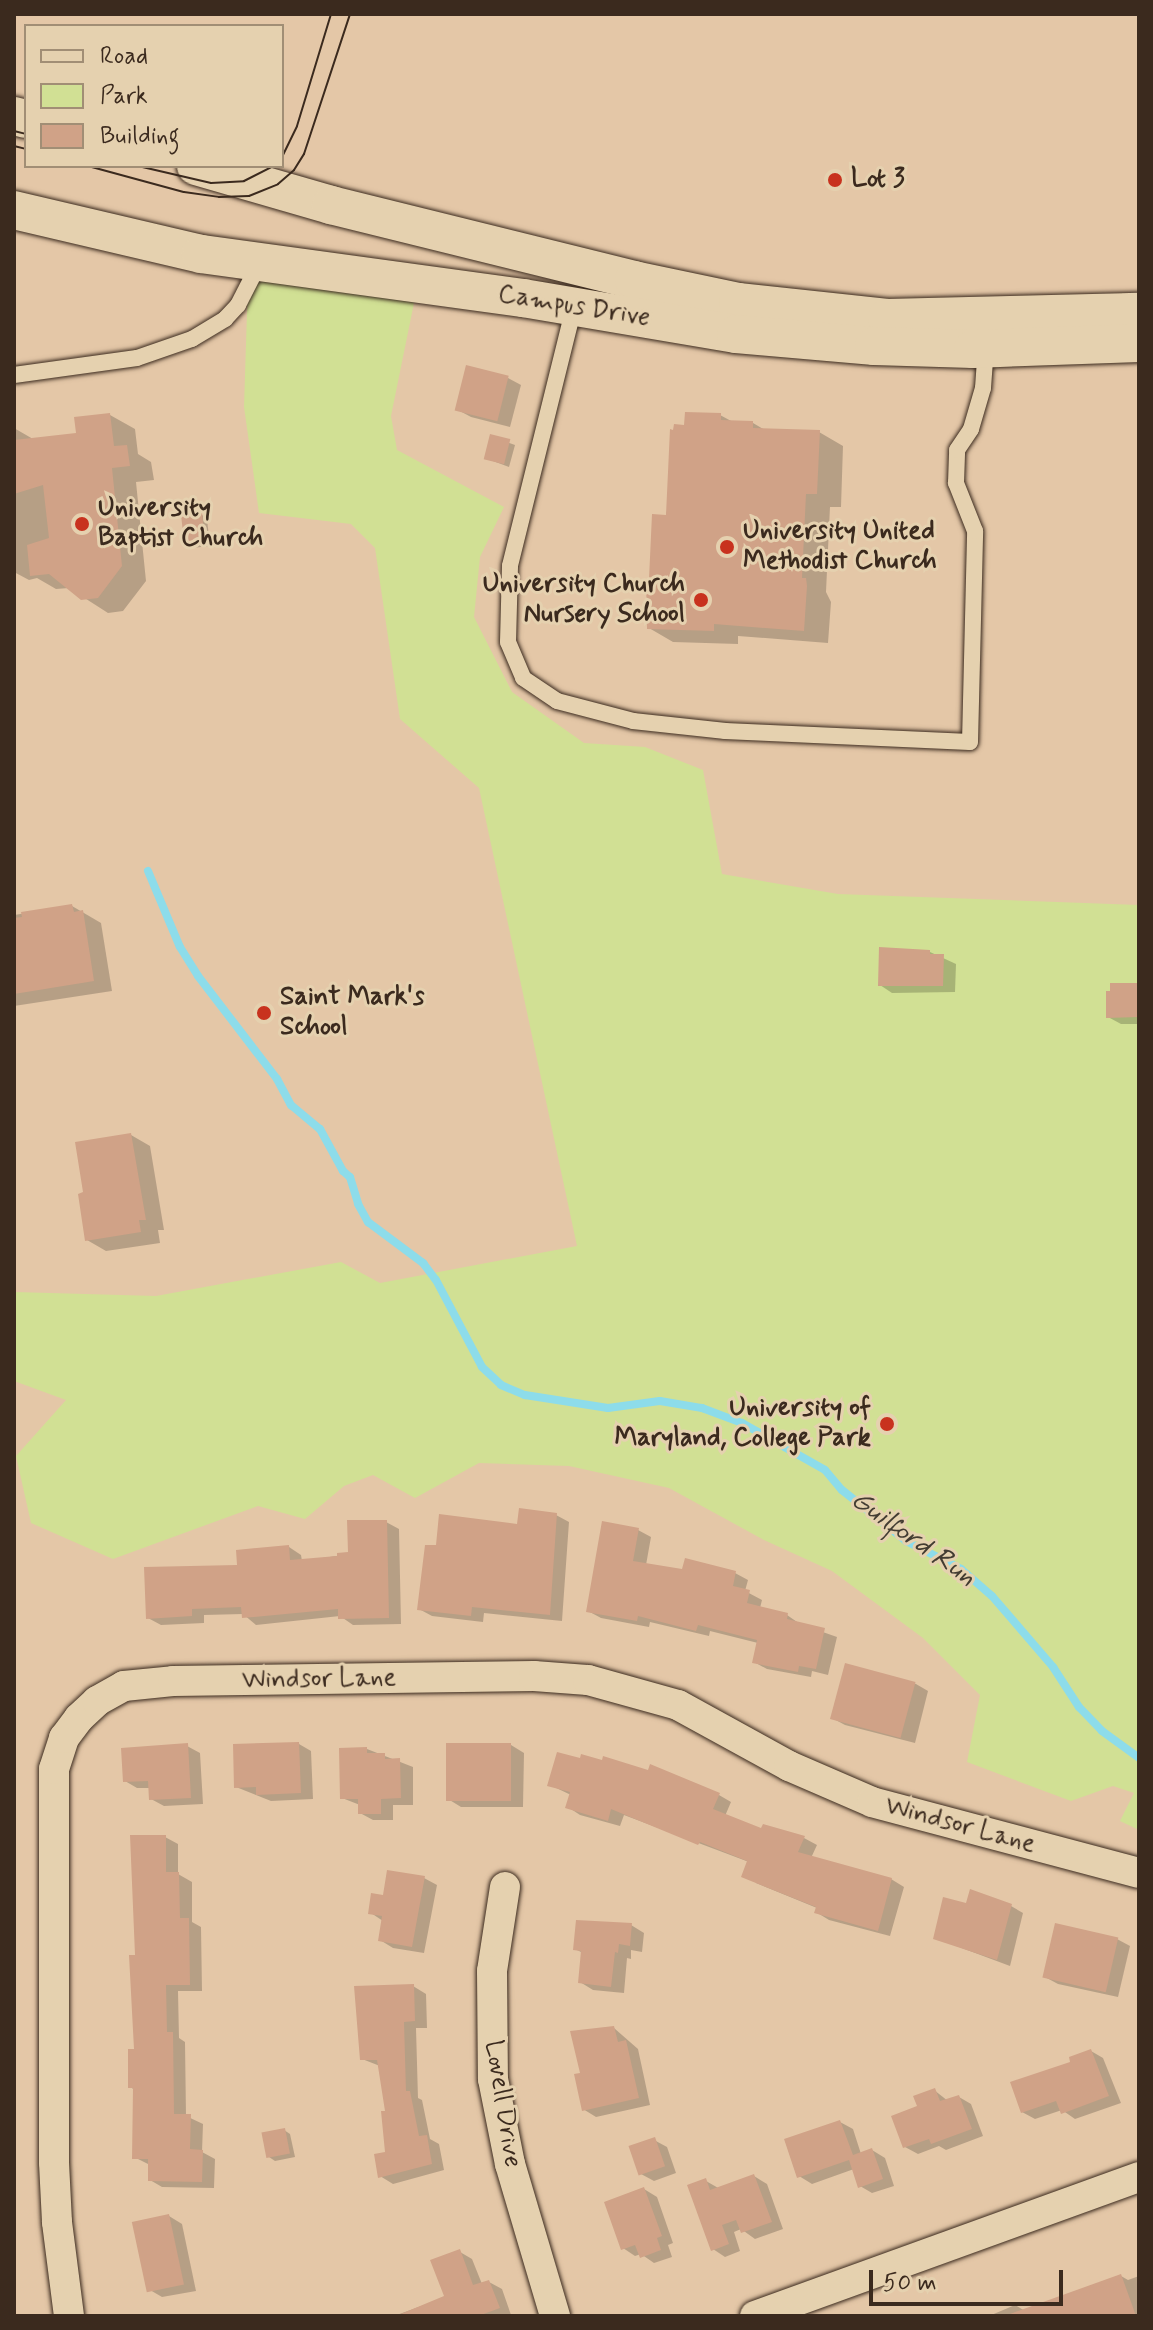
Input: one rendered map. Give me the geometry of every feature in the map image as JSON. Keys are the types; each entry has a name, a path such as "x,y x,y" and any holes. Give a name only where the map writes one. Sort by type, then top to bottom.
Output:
{"street":[{"name":"Campus Drive","path":"203,168 331,205 634,280 738,302 987,332 1139,343"},
{"name":"Campus Drive","path":"14,210 201,254 575,305 736,334 874,346 1139,312"},
{"name":"Windsor Lane","path":"69,2316 57,2222 54,2162 54,1769 64,1738 79,1718 97,1701 124,1686 173,1681 534,1676 588,1680 678,1705 789,1766 872,1802 1139,1873"},
{"name":"Lovell Drive","path":"505,1887 492,1971 493,2079 510,2164 555,2316"},
{"path":"755,2316 1139,2177"}],"lane":[{"path":"14,375 137,358 192,339 225,319 238,305 260,262"},
{"path":"575,305 510,566 508,642 523,678 557,701 633,721 710,730 970,742 975,531 956,483 957,450 971,429 983,388 987,332"}],"green space":[{"path":"249,249 415,298 391,416 397,450 504,507 480,557 474,617 512,692 584,743 645,747 703,770 722,874 838,894 1139,905 1139,1830 1120,1821 1134,1793 1113,1786 1071,1801 967,1762 980,1695 923,1638 832,1571 764,1540 669,1488 569,1466 479,1463 415,1498 373,1475 344,1486 305,1519 258,1506 113,1559 31,1523 16,1456 66,1400 14,1381 14,1292 156,1296 341,1262 380,1283 577,1246 479,788 400,719 375,548 351,524 259,513 244,407"}],"building":[{"path":"466,365 509,376 497,421 455,411"},
{"name":"University United Methodist Church","path":"685,412 721,413 721,420 753,421 753,428 820,430 817,494 806,494 802,578 806,578 807,586 804,631 714,624 714,631 647,629 646,579 649,579 652,514 666,515 670,429 673,430 674,424 684,425"},
{"name":"University Baptist Church","path":"110,413 114,446 127,445 130,466 112,468 122,566 98,598 81,600 49,574 30,576 27,545 49,538 43,485 14,494 14,440 76,433 74,417"},
{"path":"490,434 510,439 504,464 484,459"},
{"path":"202,513 205,544 184,546 181,515"},
{"path":"72,904 74,912 83,910 94,981 14,994 14,918 22,917 21,912"},
{"path":"879,947 930,950 930,954 944,954 943,986 878,986"},
{"path":"1110,983 1139,983 1139,1017 1106,1018 1106,991 1110,991"},
{"path":"131,1133 146,1220 139,1220 141,1232 85,1241 78,1194 83,1192 75,1142"},
{"path":"519,1508 557,1513 550,1615 472,1607 471,1616 417,1610 425,1545 436,1545 439,1514 517,1524"},
{"path":"347,1520 387,1520 389,1618 338,1619 338,1609 242,1618 241,1607 192,1609 192,1616 146,1619 144,1567 237,1565 236,1550 289,1545 290,1560 337,1556 337,1553 348,1552"},
{"path":"602,1521 639,1528 633,1561 682,1569 685,1558 736,1571 733,1586 750,1590 747,1603 788,1613 787,1619 825,1628 816,1669 799,1666 798,1672 752,1663 757,1640 698,1625 696,1631 638,1616 637,1621 586,1612"},
{"path":"845,1663 916,1682 901,1738 830,1719"},
{"path":"299,1742 301,1793 256,1795 256,1787 234,1788 233,1744"},
{"path":"188,1743 191,1798 149,1800 148,1781 123,1782 121,1748"},
{"path":"446,1743 511,1743 511,1801 446,1801"},
{"path":"367,1747 367,1753 385,1753 385,1759 400,1758 401,1798 381,1799 381,1814 358,1814 358,1799 340,1799 339,1748"},
{"path":"557,1752 602,1760 603,1756 648,1770 650,1764 720,1793 713,1809 761,1828 763,1824 805,1836 798,1852 892,1878 878,1931 814,1913 816,1907 741,1877 747,1861 700,1842 698,1845 611,1809 608,1821 565,1808 570,1792 547,1786"},
{"path":"130,1835 166,1835 166,1872 179,1872 180,1918 189,1918 190,1985 166,1985 167,2032 173,2032 174,2114 191,2114 190,2149 203,2150 202,2182 148,2181 148,2159 132,2159 133,2088 128,2088 128,2049 134,2049 129,1955 135,1955"},
{"path":"387,1870 425,1876 412,1947 378,1941 382,1916 368,1914 371,1893 383,1895"},
{"path":"970,1889 1012,1904 997,1960 933,1939 943,1897 966,1903"},
{"path":"576,1920 632,1923 630,1946 619,1944 618,1953 615,1952 611,1987 578,1983 581,1951 573,1950"},
{"path":"1055,1923 1118,1938 1106,1992 1042,1978"},
{"path":"414,1984 415,2021 404,2022 406,2091 410,2091 419,2136 427,2135 432,2164 378,2178 374,2154 385,2152 381,2111 385,2111 377,2060 360,2060 354,1986"},
{"path":"614,2026 618,2042 626,2040 639,2098 582,2111 574,2074 580,2073 570,2031"},
{"path":"1091,2049 1109,2096 1061,2114 1056,2101 1021,2113 1010,2082 1070,2062 1069,2057"},
{"path":"935,2088 940,2101 959,2095 972,2129 931,2144 929,2139 903,2148 891,2116 917,2106 913,2096"},
{"path":"840,2120 853,2155 872,2148 883,2179 858,2188 849,2160 797,2178 784,2139"},
{"path":"285,2128 290,2154 266,2158 261,2133"},
{"path":"655,2137 665,2166 639,2175 629,2146"},
{"path":"754,2174 772,2222 741,2233 736,2220 722,2225 729,2244 711,2251 687,2185 706,2178 710,2190"},
{"path":"644,2187 662,2236 657,2238 661,2250 640,2258 635,2245 621,2250 604,2202"},
{"path":"169,2214 184,2284 147,2292 132,2222"},
{"path":"460,2249 473,2285 489,2280 500,2308 478,2316 396,2316 444,2296 430,2260"},
{"path":"1121,2274 1136,2316 1010,2316 1010,2314"}],"waterway":[{"name":"Guilford Run","path":"148,871 180,947 198,976 277,1079 291,1105 320,1129 343,1171 350,1177 358,1204 368,1222 423,1263 436,1280 482,1367 501,1385 525,1395 608,1408 660,1401 702,1408 742,1423 825,1470 842,1490 906,1541 961,1569 992,1596 1053,1667 1079,1707 1102,1731 1139,1758"}],"tram line":[{"path":"284,153 297,126 331,14"},
{"path":"95,168 184,192 219,197 249,196 278,184 294,170 304,154 350,14"},
{"path":"14,131 24,134"},
{"path":"14,146 24,148"},
{"path":"147,168 211,183 244,181 270,168"}],"place":[{"name":"Lot 3","path":"835,180"},
{"name":"University Baptist Church","path":"82,524"},
{"name":"University United Methodist Church","path":"727,547"},
{"name":"University Church Nursery School","path":"701,600"},
{"name":"Saint Mark's School","path":"264,1013"},
{"name":"University of Maryland, College Park","path":"887,1424"}]}
